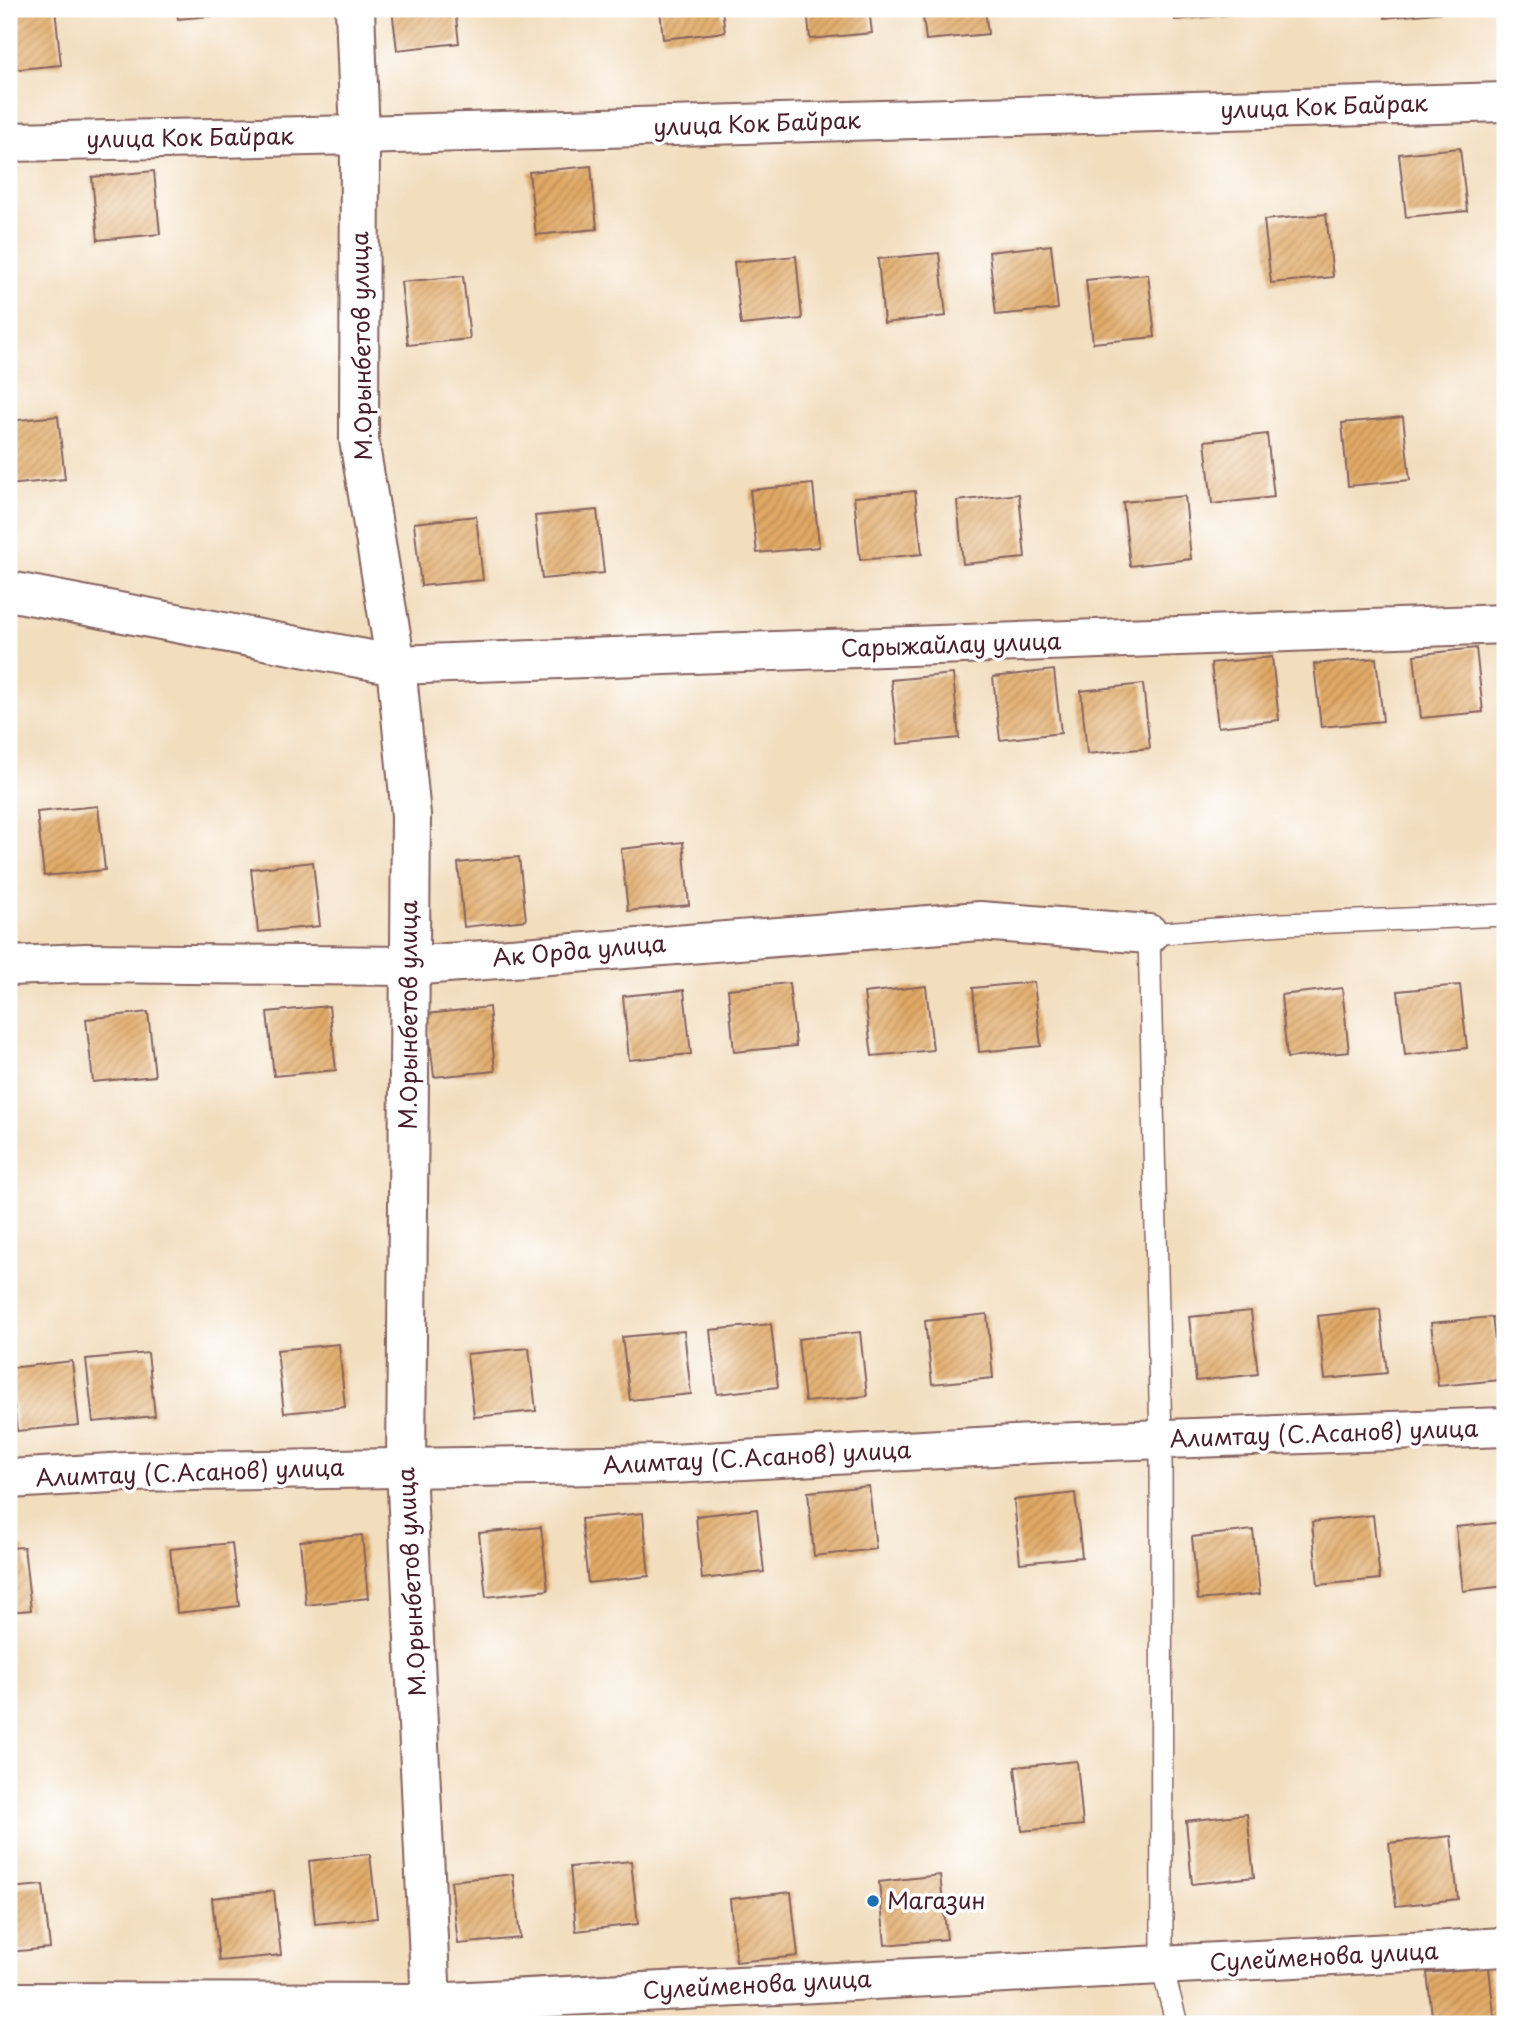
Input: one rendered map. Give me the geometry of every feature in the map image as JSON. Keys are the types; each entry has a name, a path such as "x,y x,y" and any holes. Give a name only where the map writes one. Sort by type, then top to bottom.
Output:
{"street":[{"name":"М.Орынбетов улица","path":"355,9 360,135 359,440 396,665 411,815 406,1466 431,2014"},
{"name":"улица Кок Байрак","path":"9,142 360,135 1505,102"},
{"name":"Сарыжайлау улица","path":"9,591 396,665 1505,624"},
{"name":"Ак Орда улица","path":"9,966 86,962 409,966 980,921 1149,934"},
{"name":"Алимтау (С.Асанов) улица","path":"9,1479 127,1472 671,1464 1160,1440 1505,1427"},
{"name":"Сулейменова улица","path":"9,2002 431,2014 756,1984 1162,1967 1505,1947"}],"lane":[{"path":"1177,2024 1162,1967 1160,1440 1149,934 1283,924 1505,915"}],"building":[{"path":"9,9 55,9 61,65 9,70"},
{"path":"177,9 239,9 240,13 178,19"},
{"path":"392,9 455,9 459,43 397,50"},
{"path":"660,9 722,9 725,32 663,39"},
{"path":"807,9 869,9 872,33 810,39"},
{"path":"922,9 985,9 988,34 926,40"},
{"path":"1174,9 1236,9 1237,14 1175,20"},
{"path":"1384,9 1446,9 1447,12 1385,18"},
{"path":"1460,148 1467,211 1406,217 1399,154"},
{"path":"591,166 597,229 536,235 529,172"},
{"path":"154,171 160,234 98,240 92,177"},
{"path":"1326,214 1333,277 1271,283 1264,220"},
{"path":"1051,245 1058,309 996,315 989,252"},
{"path":"939,253 946,316 884,323 878,259"},
{"path":"796,256 802,319 741,325 734,262"},
{"path":"1148,274 1155,337 1093,343 1086,280"},
{"path":"463,276 470,339 408,345 401,282"},
{"path":"58,416 65,479 9,485 9,421"},
{"path":"1403,417 1410,480 1348,486 1342,423"},
{"path":"1267,434 1274,497 1212,504 1205,441"},
{"path":"813,484 819,547 757,553 750,490"},
{"path":"915,491 922,554 860,560 854,497"},
{"path":"1019,494 1025,558 963,564 957,501"},
{"path":"1185,496 1191,559 1130,566 1123,502"},
{"path":"597,510 604,573 542,579 535,516"},
{"path":"476,516 483,580 421,586 414,523"},
{"path":"1476,648 1483,712 1421,718 1414,655"},
{"path":"1272,657 1279,720 1218,727 1211,663"},
{"path":"1376,658 1383,721 1321,727 1314,664"},
{"path":"1054,670 1061,733 1000,740 993,677"},
{"path":"953,674 959,738 898,744 891,680"},
{"path":"1143,684 1150,748 1087,754 1081,691"},
{"path":"98,806 105,870 44,876 37,812"},
{"path":"683,842 689,905 628,911 621,849"},
{"path":"519,857 526,920 464,927 458,863"},
{"path":"313,862 320,926 258,932 251,869"},
{"path":"1034,982 1041,1046 979,1052 973,988"},
{"path":"789,983 796,1046 734,1052 728,989"},
{"path":"1460,985 1467,1048 1405,1055 1398,991"},
{"path":"926,986 933,1050 872,1056 864,993"},
{"path":"1342,988 1349,1052 1287,1058 1281,995"},
{"path":"684,990 691,1054 629,1060 623,996"},
{"path":"329,1006 336,1070 274,1076 267,1012"},
{"path":"489,1007 495,1071 434,1077 427,1014"},
{"path":"148,1012 155,1076 93,1082 86,1019"},
{"path":"1380,1309 1387,1373 1325,1379 1318,1316"},
{"path":"1251,1311 1258,1374 1196,1381 1189,1317"},
{"path":"987,1314 993,1378 932,1384 925,1321"},
{"path":"1492,1317 1500,1380 1438,1386 1431,1323"},
{"path":"771,1324 778,1387 717,1394 710,1330"},
{"path":"684,1331 691,1394 630,1400 622,1337"},
{"path":"860,1332 867,1396 805,1402 798,1339"},
{"path":"339,1344 345,1407 284,1413 277,1350"},
{"path":"529,1348 536,1411 474,1417 467,1354"},
{"path":"148,1353 155,1416 93,1422 86,1359"},
{"path":"72,1361 79,1425 17,1431 10,1368"},
{"path":"869,1486 876,1549 814,1556 808,1492"},
{"path":"1075,1493 1082,1557 1020,1563 1014,1500"},
{"path":"757,1509 764,1572 702,1579 696,1516"},
{"path":"643,1513 649,1576 588,1583 581,1519"},
{"path":"1373,1515 1380,1579 1318,1585 1312,1522"},
{"path":"1505,1522 1505,1586 1463,1591 1456,1527"},
{"path":"541,1527 548,1590 486,1597 479,1533"},
{"path":"1253,1530 1260,1594 1198,1600 1192,1537"},
{"path":"362,1535 368,1598 306,1605 300,1541"},
{"path":"232,1543 239,1606 177,1613 170,1549"},
{"path":"24,1547 31,1610 9,1612 9,1548"},
{"path":"1077,1761 1083,1825 1022,1831 1015,1767"},
{"path":"1247,1814 1254,1877 1192,1884 1186,1821"},
{"path":"1451,1836 1458,1899 1396,1906 1389,1843"},
{"path":"370,1854 377,1918 315,1924 309,1861"},
{"path":"631,1861 638,1924 576,1931 570,1867"},
{"path":"513,1874 520,1938 458,1944 451,1881"},
{"path":"940,1875 947,1939 885,1945 879,1882"},
{"path":"43,1885 50,1948 9,1952 9,1888"},
{"path":"274,1891 281,1955 219,1961 212,1898"},
{"path":"791,1892 798,1956 736,1962 730,1899"},
{"path":"1489,1967 1495,2024 1433,2024 1427,1973"}],"place":[{"name":"Магазин","path":"873,1901"}]}
